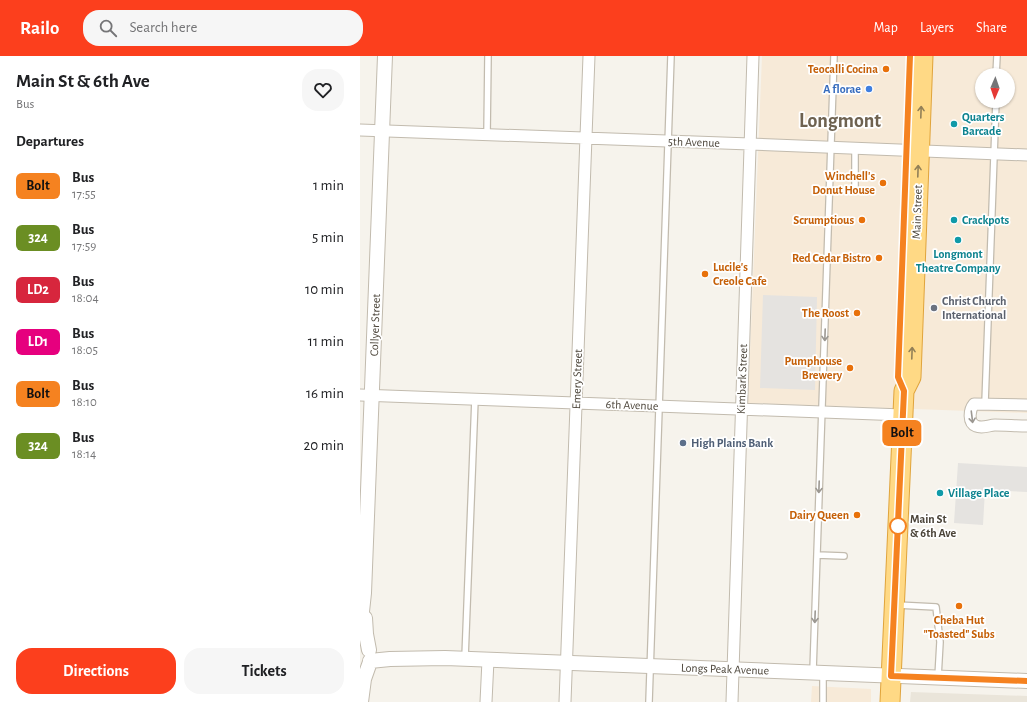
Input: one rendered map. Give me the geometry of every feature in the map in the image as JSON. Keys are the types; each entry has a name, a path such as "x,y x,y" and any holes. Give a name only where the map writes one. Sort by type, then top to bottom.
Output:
{"highway":[{"name":"Main Street","path":"890,702 904,391 911,377 913,151 910,56"},
{"name":"Main Street","path":"913,151 923,56"}],"street":[{"name":"Collyer Street","path":"361,702 366,657 364,593 366,395 383,132 385,56"},
{"name":"Emery Street","path":"565,702 589,56"},
{"name":"Kimbark Street","path":"732,702 753,56"},
{"name":"5th Avenue","path":"360,130 1027,155"},
{"name":"6th Avenue","path":"366,395 903,415"},
{"path":"1027,405 985,403 974,404 971,407 971,420 975,426 1027,426"},
{"name":"Collyer Street","path":"360,630 364,593"},
{"name":"Longs Peak Avenue","path":"366,657 488,660 1027,681"},
{"path":"486,702 488,660"}],"lane":[{"path":"487,135 488,56"},
{"path":"649,702 671,56"},
{"path":"823,702 818,673 817,555 834,56"},
{"path":"996,68 997,56"},
{"path":"985,403 996,108"},
{"path":"854,189 855,149"},
{"path":"465,660 475,399"},
{"path":"817,555 844,556"},
{"path":"894,605 936,607 940,642 938,677"}],"shaded area":[{"path":"762,56 1027,56 1027,413 748,403"},
{"path":"763,295 817,297 815,390 760,388"},
{"path":"958,463 1027,467 1027,492 985,490 983,525 954,523"},
{"path":"812,686 871,689 871,702 811,702"},
{"path":"911,692 1027,696 1027,702 910,702"}],"bus line":[{"name":"Bolt","path":"910,56 898,377 904,391 891,676 1027,681"}],"place":[{"name":"Teocalli Cocina","path":"886,69"},
{"name":"A florae","path":"869,89"},
{"name":"Quarters Barcade","path":"954,124"},
{"name":"Winchell's Donut House","path":"883,183"},
{"name":"Scrumptious","path":"862,220"},
{"name":"Crackpots","path":"954,220"},
{"name":"Longmont Theatre Company","path":"958,240"},
{"name":"Red Cedar Bistro","path":"879,258"},
{"name":"Lucile's Creole Cafe","path":"705,274"},
{"name":"Christ Church International","path":"934,308"},
{"name":"The Roost","path":"857,313"},
{"name":"Pumphouse Brewery","path":"850,368"},
{"name":"High Plains Bank","path":"683,443"},
{"name":"Village Place","path":"940,493"},
{"name":"Dairy Queen","path":"857,515"},
{"name":"Main St & 6th Ave","path":"898,526"},
{"name":"Cheba Hut \"Toasted\" Subs","path":"959,606"}],"district":[{"name":"Longmont","path":"840,121"}]}
